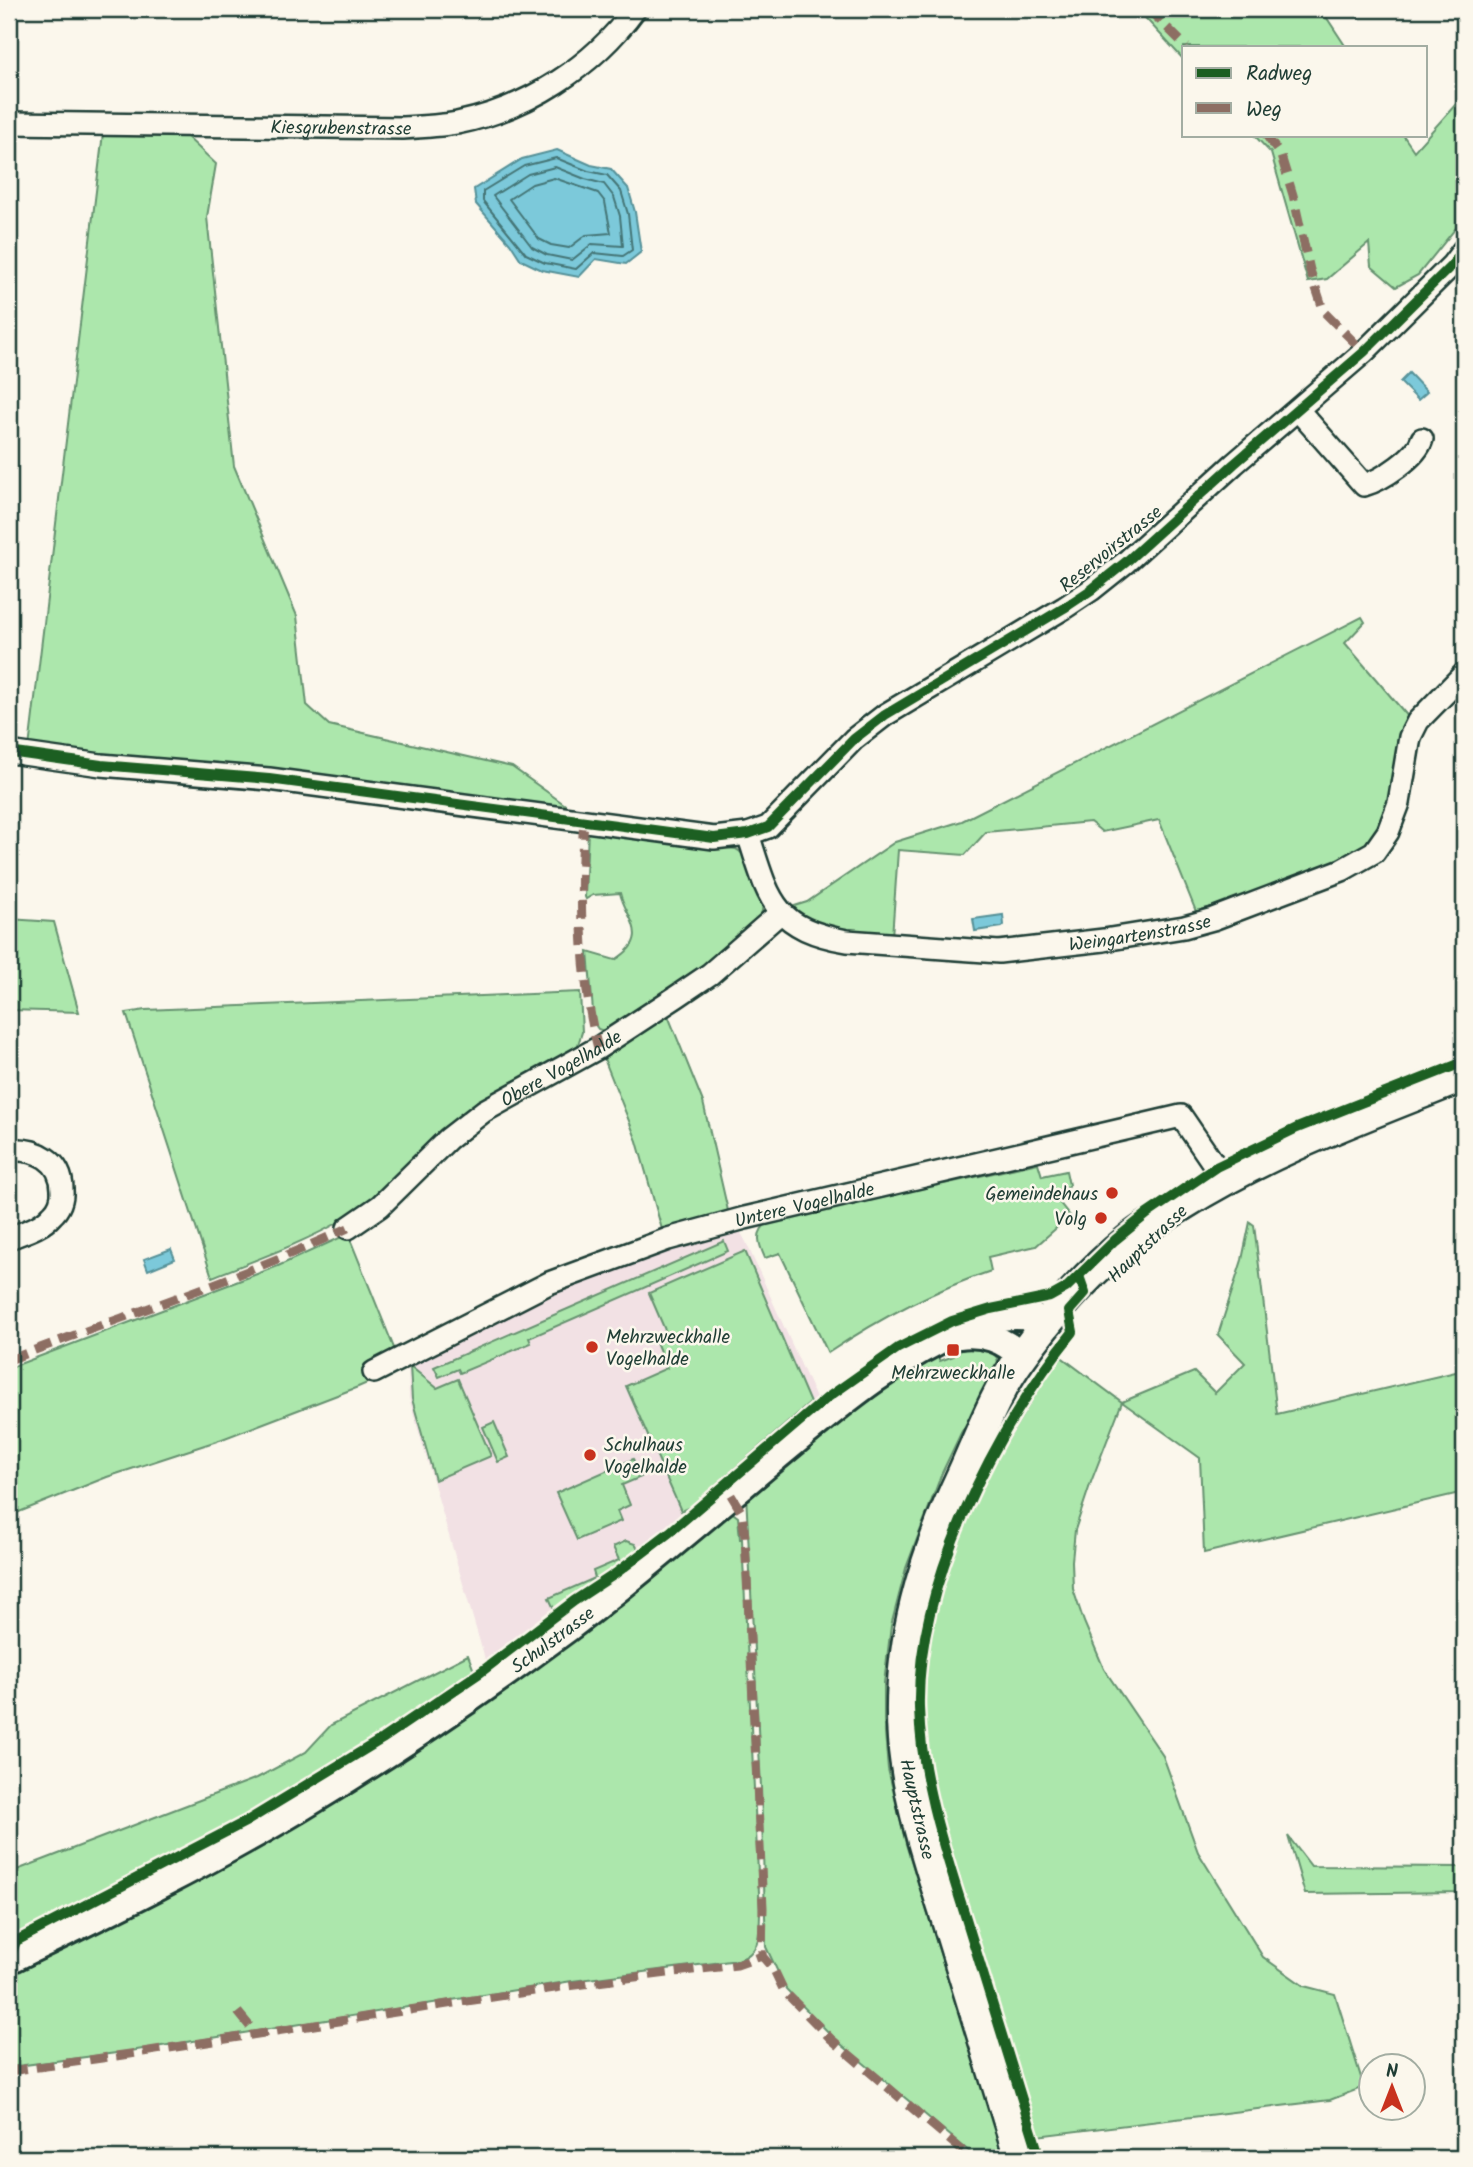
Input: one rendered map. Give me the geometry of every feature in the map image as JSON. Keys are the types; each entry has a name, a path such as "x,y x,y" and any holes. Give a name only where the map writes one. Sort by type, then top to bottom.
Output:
{"main road":[{"name":"Hauptstrasse","path":"1020,2158 933,1875 910,1787 903,1741 902,1694 906,1643 916,1594 934,1541 970,1458 1041,1344 1129,1240 1198,1194 1298,1142 1463,1081"}],"street":[{"name":"Kiesgrubenstrasse","path":"9,123 403,128 458,122 517,103 575,71 600,49 635,9"},
{"name":"Reservoirstrasse","path":"748,834 768,827 854,739 885,715 1091,590 1364,352 1452,265 1464,249"},
{"path":"1298,410 1364,485 1379,481 1420,448 1422,439"},
{"name":"Weingartenstrasse","path":"780,913 792,924 827,938 999,952 1104,940 1184,927 1213,919 1342,870 1374,852 1388,832 1397,810 1410,737 1418,721 1464,674"},
{"path":"9,752 101,765 269,779 714,838 748,834 765,886 780,913"},
{"name":"Obere Vogelhalde","path":"348,1228 380,1206 448,1139 484,1111 598,1048 676,997 710,974 780,913"},
{"name":"Untere Vogelhalde","path":"374,1372 549,1283 668,1239 745,1218 1181,1116 1224,1179"},
{"path":"9,1150 27,1150 46,1157 59,1172 62,1187 60,1204 52,1216 43,1224 9,1238"},
{"name":"Schulstrasse","path":"9,1960 131,1900 259,1832 391,1752 570,1626 859,1388 887,1368 968,1326 999,1318 1030,1318 1041,1344"},
{"name":"Schulstrasse","path":"947,1337 972,1334 1041,1344"}],"shaded area":[{"name":"Schulhaus Vogelhalde","path":"735,1229 746,1242 816,1398 815,1403 639,1552 486,1663 409,1398 408,1366 588,1274"}],"green space":[{"path":"1137,9 1321,9 1345,46 1182,46 1182,58"},
{"path":"1464,95 1464,218 1418,275 1396,287 1371,266 1369,243 1327,279 1308,282 1271,153 1255,136 1404,136 1414,151"},
{"path":"103,133 184,134 216,164 207,217 234,466 297,616 307,705 329,725 512,767 571,809 29,748"},
{"path":"1362,617 1365,622 1345,643 1410,719 1399,744 1384,816 1368,842 1353,855 1197,914 1159,820 1102,832 1090,822 986,832 965,855 898,850 892,937 821,927 788,908 807,902 895,842 962,821"},
{"path":"588,831 736,849 749,863 762,903 762,911 755,924 739,940 693,976 607,1032 598,1029 594,1023 588,952 615,960 626,952 635,936 620,893 593,895 586,899 585,897"},
{"path":"9,919 54,922 79,1012 9,1010"},
{"path":"580,992 582,1032 577,1048 495,1092 464,1112 376,1197 348,1217 299,1242 212,1277 126,1013 145,1010"},
{"path":"667,1013 703,1102 729,1215 663,1233 637,1141 601,1051"},
{"path":"1038,1163 1042,1176 1066,1171 1069,1185 1055,1197 1070,1216 1036,1246 988,1257 991,1271 906,1306 828,1353 780,1253 765,1258 761,1248 759,1235 768,1223 894,1195 893,1190 931,1182 936,1185 944,1184"},
{"path":"1250,1222 1254,1225 1277,1414 1464,1370 1464,1492 1204,1553 1200,1458 1122,1402 1194,1372 1215,1393 1245,1363 1218,1335 1242,1260"},
{"path":"348,1234 396,1353 372,1381 217,1441 107,1477 9,1516 9,1368 278,1266"},
{"path":"724,1241 728,1251 529,1338 531,1343 460,1373 458,1369 439,1377 434,1367"},
{"path":"745,1251 810,1403 690,1507 681,1511 626,1386 667,1368 656,1342 668,1337 649,1293"},
{"path":"974,1346 991,1350 999,1367 961,1433 942,1473 906,1568 891,1626 884,1683 884,1720 888,1769 906,1844 1004,2158 977,2158 836,2040 786,1989 766,1947 746,1495 837,1418 885,1384 937,1356 940,1361"},
{"path":"1060,1356 1122,1402 1075,1530 1073,1589 1084,1622 1104,1669 1163,1756 1198,1852 1263,1957 1304,1986 1335,1994 1358,2068 1358,2089 1330,2100 1037,2136 945,1839 925,1739 924,1670 940,1585 972,1505 1014,1429"},
{"path":"410,1366 437,1388 458,1379 491,1456 435,1480 412,1399"},
{"path":"494,1422 509,1457 498,1462 483,1427"},
{"path":"633,1459 641,1477 622,1485 630,1505 617,1511 621,1521 577,1540 556,1493"},
{"path":"730,1511 738,1517 742,1539 760,1914 757,1942 746,1957 572,1981 124,2052 9,2067 9,1976 153,1901"},
{"path":"626,1541 635,1544 639,1551 555,1611 549,1598 595,1578 593,1571 619,1560 613,1547"},
{"path":"468,1655 474,1671 429,1704 294,1789 169,1859 9,1940 9,1873 257,1778 306,1752 331,1725"},
{"path":"1288,1836 1311,1866 1464,1867 1464,1892 1305,1894"}],"water":[{"path":"557,150 591,165 611,169 628,188 641,252 626,264 596,259 579,277 542,270 521,260 476,204 474,189 522,159"},
{"path":"1409,373 1427,392 1418,400 1400,382"},
{"path":"1003,915 1002,927 975,931 973,919"},
{"path":"171,1249 175,1259 148,1270 144,1259"}],"marked path":[{"path":"1148,9 1186,46"},
{"path":"1267,136 1281,156 1310,270 1324,312 1364,352"},
{"path":"584,820 582,935 588,995 598,1048"},
{"path":"9,1360 222,1281 348,1228"},
{"path":"731,1495 742,1513 745,1536 763,1908 762,1956"},
{"path":"9,2071 554,1988 737,1965 762,1956 774,1970 784,1991 831,2039 971,2158"},
{"path":"238,2012 256,2034"}],"cycle path":[{"path":"9,752 101,765 269,779 714,838 748,834 768,827 854,739 885,715 1064,608 1126,562 1364,352 1452,265 1464,249"},
{"path":"9,1960 16,1941 247,1821 382,1739 481,1672 670,1532 827,1398 898,1348 952,1321 991,1309 1050,1297 1066,1288 1115,1240 1147,1214 1216,1167 1297,1128 1464,1062"},
{"path":"1040,2158 936,1818 924,1764 919,1708 922,1660 931,1610 946,1559 966,1509 1016,1413 1073,1332 1069,1311 1085,1293 1079,1276"}],"place":[{"name":"Gemeindehaus","path":"1112,1193"},
{"name":"Volg","path":"1101,1218"},
{"name":"Mehrzweckhalle Vogelhalde","path":"592,1347"},
{"name":"Mehrzweckhalle","path":"953,1350"},
{"name":"Schulhaus Vogelhalde","path":"590,1455"}]}
